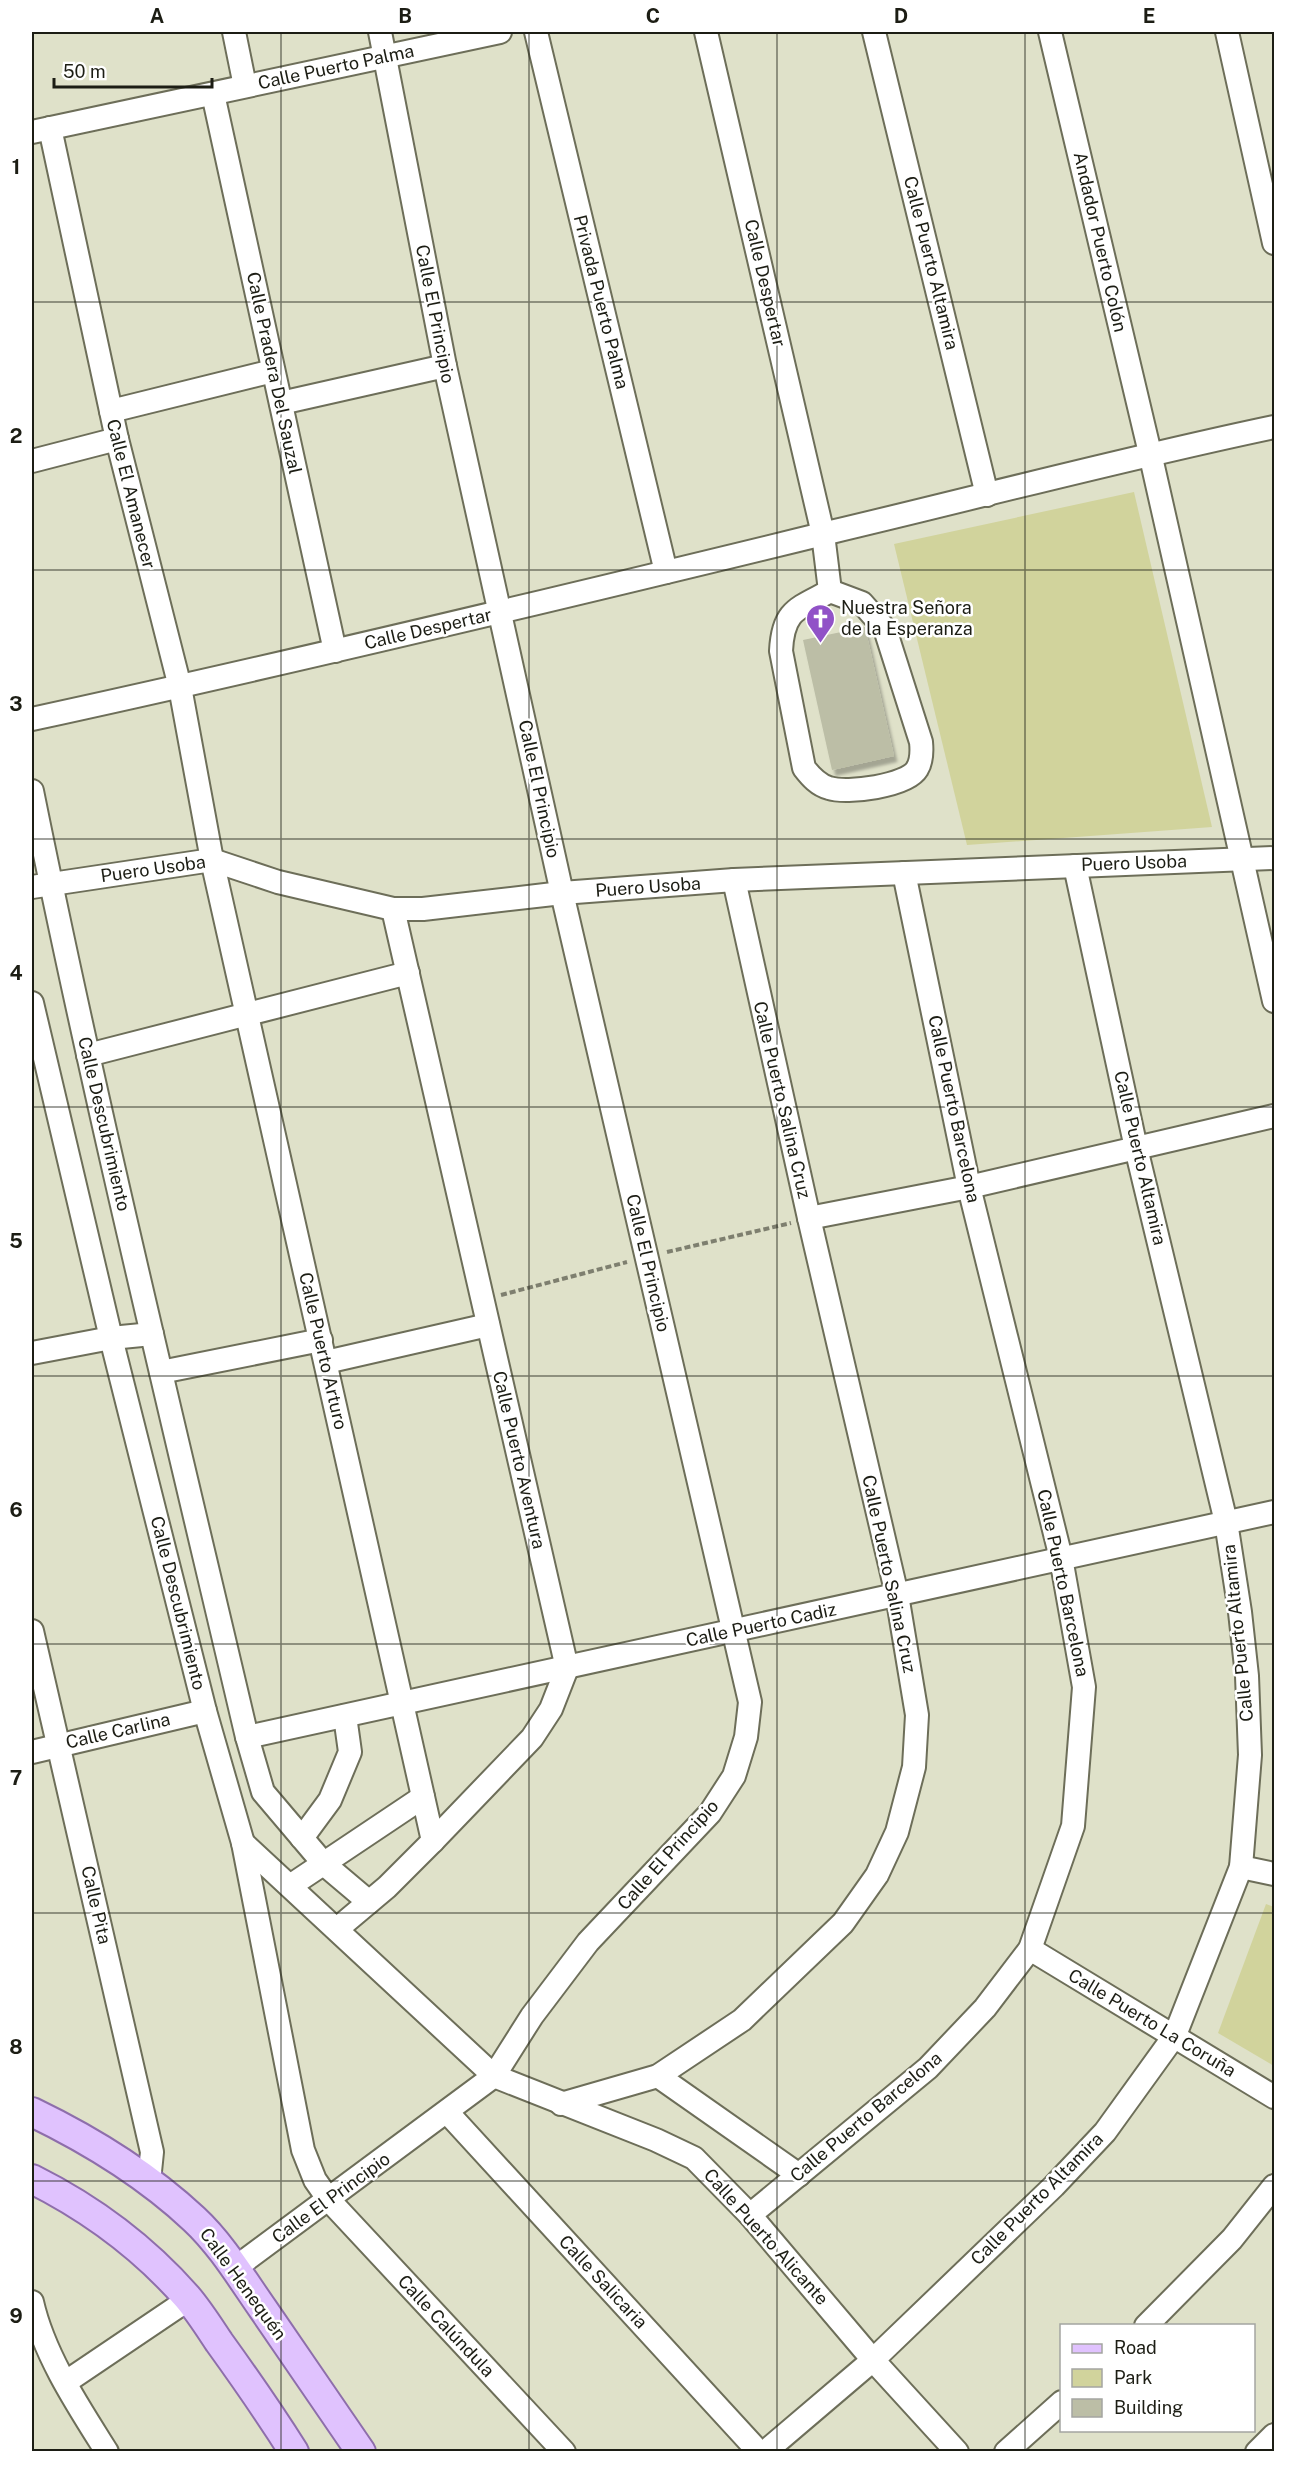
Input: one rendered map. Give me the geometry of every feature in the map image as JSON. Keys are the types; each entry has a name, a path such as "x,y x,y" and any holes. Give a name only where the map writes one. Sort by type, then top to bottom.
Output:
{"main road":[{"name":"Calle Henequén","path":"32,2112 77,2134 149,2181 196,2220 235,2268 361,2451"},
{"path":"32,2179 63,2194 134,2245 162,2270 189,2299 260,2398 294,2451"}],"street":[{"path":"234,32 245,86"},
{"name":"Calle El Principio","path":"235,2268 494,2076 532,2016 588,1942 710,1813 734,1776 746,1737 750,1702 562,893 445,366 380,32"},
{"name":"Calle Puerto Palma","path":"41,130 500,32"},
{"name":"Privada Puerto Palma","path":"536,32 666,572"},
{"name":"Calle Despertar","path":"706,32 823,534"},
{"name":"Calle Puerto Altamira","path":"874,32 987,495"},
{"name":"Andador Puerto Colón","path":"1050,32 1244,859"},
{"path":"1227,32 1275,243"},
{"name":"Calle Pradera Del Sauzal","path":"213,94 335,651"},
{"name":"Calle El Amanecer","path":"41,130 180,687 212,860"},
{"path":"280,403 445,366"},
{"path":"111,411 273,371"},
{"name":"Calle Despertar","path":"32,719 335,651 987,495 1150,453 1275,428"},
{"path":"32,461 117,439"},
{"path":"823,534 830,591"},
{"path":"830,591 862,603 885,628 921,742 922,758 916,771 906,779 877,787 840,791 826,788 813,779 804,768 781,651 782,634 786,621 799,608 830,591"},
{"name":"Calle Descubrimiento","path":"32,790 41,885 88,1055 247,1737 264,1792 324,1864 369,1902"},
{"name":"Puero Usoba","path":"41,885 212,860 278,882 393,909 461,906 562,893 734,880 1275,858"},
{"path":"1244,859 1275,1001"},
{"name":"Calle Puerto Arturo","path":"212,860 433,1841"},
{"name":"Calle Puerto Altamira","path":"765,2451 873,2360 1054,2186 1105,2132 1175,2035 1241,1867 1250,1755 1248,1698 1240,1612 1226,1522 1136,1148 1075,866"},
{"name":"Calle Puerto Barcelona","path":"750,2215 928,2068 986,2008 1030,1949 1072,1826 1081,1748 1084,1687 1061,1558 969,1187 904,873"},
{"name":"Calle Puerto Salina Cruz","path":"561,2104 658,2076 742,2020 843,1923 877,1875 897,1832 914,1767 917,1715 897,1595 809,1218 734,880"},
{"name":"Calle Puerto Aventura","path":"393,909 567,1668"},
{"path":"88,1055 408,974"},
{"name":"Calle Descubrimiento","path":"32,1004 111,1338 205,1711 243,1843 303,2150 315,2180 328,2200"},
{"path":"809,1218 969,1187 1275,1116"},
{"path":"326,1362 488,1325"},
{"path":"32,1353 111,1338 152,1334"},
{"path":"161,1372 321,1340"},
{"name":"Calle Puerto Cadiz","path":"247,1737 1275,1512"},
{"name":"Calle Pita","path":"32,1631 152,2152 149,2181"},
{"path":"338,1929 433,1841 532,1737 551,1709 567,1668"},
{"name":"Calle Carlina","path":"32,1752 205,1711"},
{"path":"302,1838 330,1800 350,1752 345,1716"},
{"path":"290,1886 423,1797"},
{"path":"243,1843 494,2076"},
{"path":"1241,1867 1275,1874"},
{"name":"Calle Puerto La Coruña","path":"1030,1949 1275,2097"},
{"name":"Calle Puerto Alicante","path":"494,2076 656,2140 694,2158 750,2215 873,2360 957,2451"},
{"path":"658,2076 799,2175"},
{"name":"Calle Salicaria","path":"447,2112 759,2451"},
{"path":"1147,2324 1232,2239 1275,2186"},
{"name":"Calle Calúndula","path":"328,2200 564,2451"},
{"path":"66,2382 189,2299"},
{"path":"32,2310 99,2450"},
{"path":"1006,2451 1060,2404"},
{"path":"1257,2451 1275,2435"}],"green space":[{"path":"1134,492 1212,827 967,845 894,544"},
{"path":"1266,1904 1274,1907 1274,2066 1218,2033"}],"building":[{"path":"865,627 894,756 832,770 803,640"}],"place":[{"name":"Nuestra Señora de la Esperanza","path":"820,644"}]}
